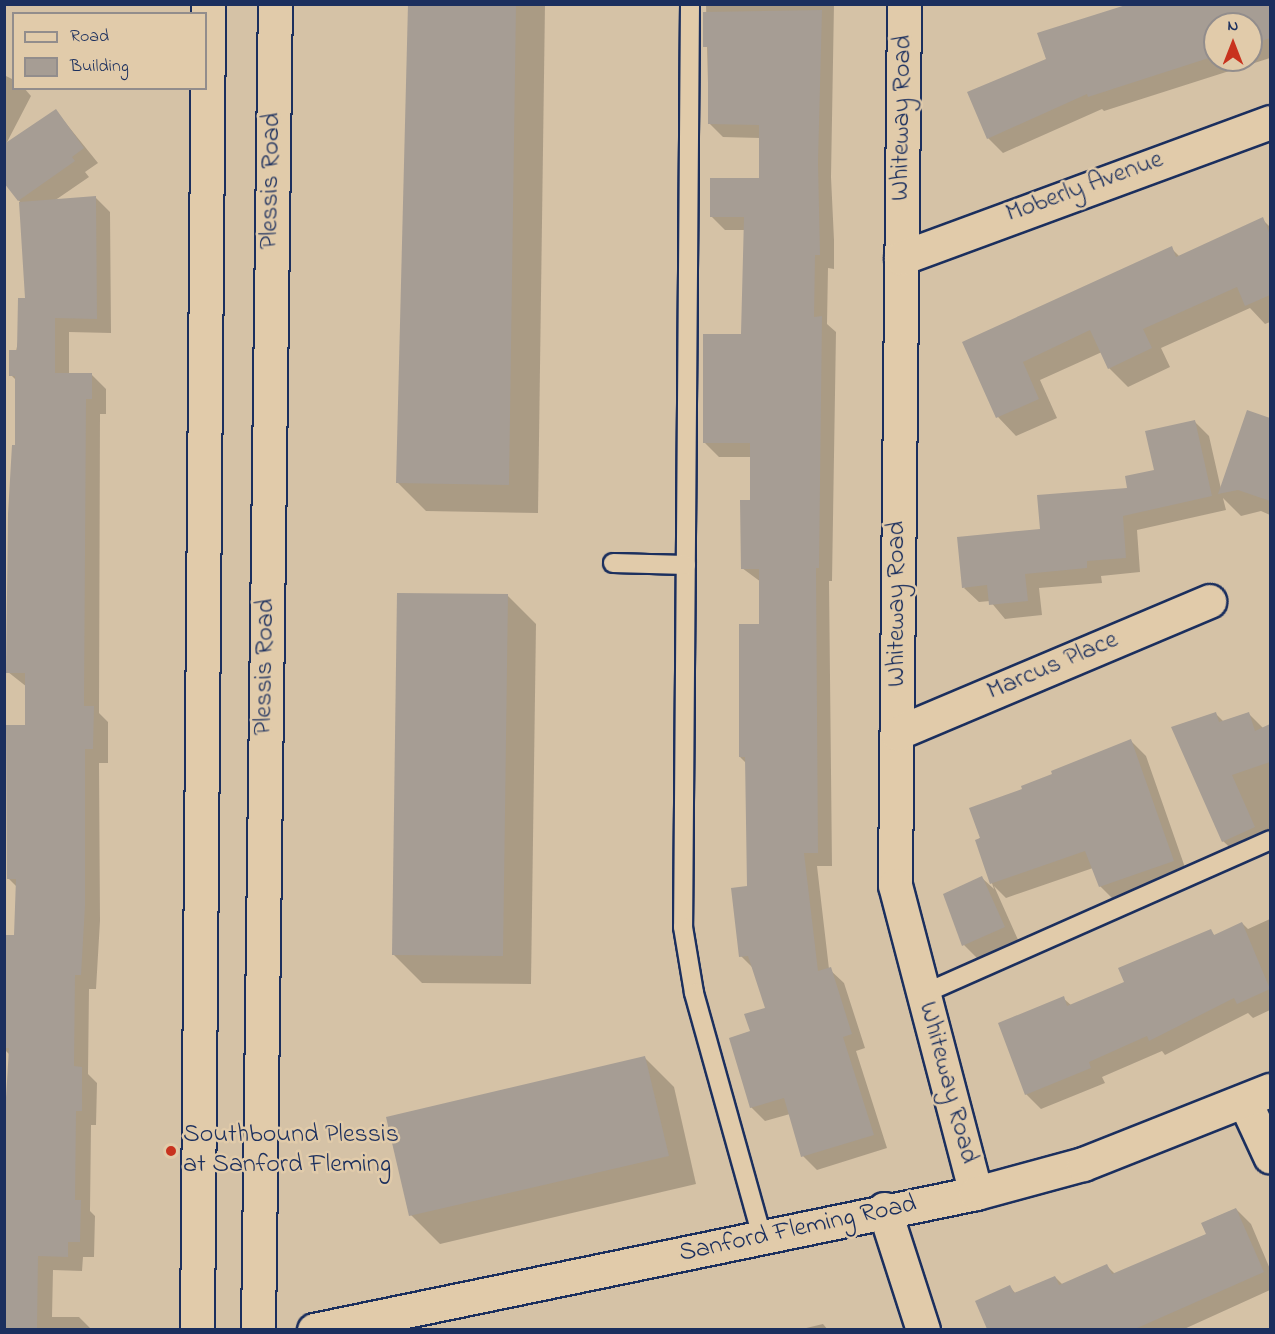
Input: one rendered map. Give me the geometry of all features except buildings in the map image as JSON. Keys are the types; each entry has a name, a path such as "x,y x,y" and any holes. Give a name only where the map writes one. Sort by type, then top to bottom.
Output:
{"street":[{"path":"202,1329 208,4"},
{"name":"Plessis Road","path":"258,1329 275,4"},
{"name":"Whiteway Road","path":"904,4 895,885 976,1193"},
{"name":"Moberly Avenue","path":"901,258 1270,122"},
{"name":"Marcus Place","path":"897,733 1209,601"},
{"path":"1258,1096 1270,1156"},
{"name":"Sanford Fleming Road","path":"314,1329 607,1272 884,1209 976,1193 1083,1164 1258,1096"},
{"path":"884,1209 923,1329"}],"lane":[{"path":"690,4 683,927 694,993 762,1237"},
{"path":"613,562 686,565"},
{"path":"923,994 1270,840"}],"place":[{"name":"Southbound Plessis at Sanford Fleming","path":"171,1151"}]}
